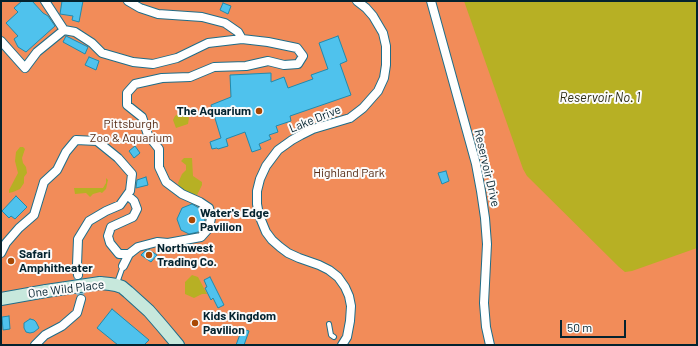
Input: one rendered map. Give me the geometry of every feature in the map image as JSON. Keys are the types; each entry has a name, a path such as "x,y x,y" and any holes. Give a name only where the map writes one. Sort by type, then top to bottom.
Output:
{"main road":[{"name":"One Wild Place","path":"1,299 100,284 110,284 122,287 149,311 178,345"}],"street":[{"path":"45,1 64,30 75,32 92,43 102,53 133,62 153,64 177,58 208,43 242,39 298,48 303,56 298,64 284,65 268,61 246,66 214,67 190,78 162,78 135,84 127,93 127,105 142,117 148,135 159,149 159,167 166,182 182,194 209,208 212,218 210,228 201,237 168,243 157,242 138,247 129,254 123,266"},
{"path":"128,1 140,8 158,14 202,17 225,23 238,32 242,39"},
{"name":"Lake Drive","path":"342,345 347,337 351,306 345,287 338,277 329,270 319,264 288,253 272,240 266,232 259,215 257,191 260,179 266,166 278,150 301,134 350,118 363,108 378,91 384,78 386,65 386,46 383,33 373,16 357,1"},
{"name":"Reservoir Drive","path":"431,1 476,164 481,191 487,244 484,303 486,327 490,345"},
{"path":"1,41 25,68 37,52 64,30"},
{"path":"1,254 6,243 34,215 44,182 57,170 66,152 76,140 97,141 118,158 132,174 130,191 120,205 106,211 89,222 78,239 78,275"},
{"path":"127,195 134,201 137,209 133,217 111,227 108,236 110,243 119,254 129,254"},
{"path":"35,345 45,335 62,326 77,313 81,299"}],"lane":[{"path":"116,286 123,266"},
{"path":"329,324 331,335 334,337"}],"green space":[{"name":"Highland Park","path":"1,1 697,1 697,345 1,345"}],"water":[{"name":"Reservoir No. 1","path":"464,1 697,1 697,248 632,271 625,272 527,176 523,169"},
{"path":"183,107 186,109 186,113 189,118 188,124 176,128 173,120"},
{"path":"20,147 25,149 22,158 27,173 24,177 24,183 20,189 9,193 9,190 18,173 15,161 16,152"},
{"path":"184,158 192,158 193,176 202,182 197,195 189,193 179,186 178,183 182,174 186,170 186,165 181,161"},
{"path":"106,178 108,180 106,189 102,193 100,192 93,194 90,197 86,193 75,194 74,188 103,188 106,183"},
{"path":"192,275 198,277 207,294 202,294 194,298 185,294 185,282"}],"building":[{"path":"22,1 32,1 43,13 48,16 55,26 26,52 18,47 14,39 18,36 6,23 18,12 14,8"},
{"path":"62,1 83,1 79,22 72,20 73,16 60,14"},
{"path":"223,3 231,6 228,14 220,10"},
{"path":"66,36 88,47 85,54 63,42"},
{"name":"The Aquarium","path":"338,36 347,61 340,64 351,95 290,116 291,121 276,126 278,132 269,135 271,139 259,144 261,149 252,152 245,132 226,139 228,146 212,149 210,142 221,138 211,105 231,97 230,75 271,73 271,82 284,77 288,88 313,79 311,75 328,69 319,43"},
{"path":"89,57 99,61 96,70 85,65"},
{"path":"135,146 140,153 134,158 129,151"},
{"path":"446,171 449,181 442,184 438,173"},
{"path":"146,177 148,185 136,188 137,180"},
{"path":"16,196 27,207 15,219 11,216 9,218 2,211"},
{"name":"Water's Edge Pavilion","path":"192,204 204,211 205,218 204,225 198,232 189,234 181,230 177,219 182,208"},
{"name":"Northwest Trading Co.","path":"149,250 157,255 151,262 141,255 145,251"},
{"path":"210,277 224,305 218,308 213,298 211,300 205,288 207,287 204,280"},
{"path":"112,309 149,340 144,345 118,345 97,328"},
{"path":"9,316 10,329 3,330 2,317"},
{"path":"30,319 36,322 39,328 30,333 26,332 24,323"},
{"path":"242,329 249,331 244,345 236,345"}],"tunnel":[{"path":"78,275 81,299"}],"place":[{"name":"The Aquarium","path":"259,111"},
{"name":"Water's Edge Pavilion","path":"192,220"},
{"name":"Northwest Trading Co.","path":"149,255"},
{"name":"Safari Amphitheater","path":"11,261"},
{"name":"Kids Kingdom Pavilion","path":"195,323"}],"park label":[{"name":"Pittsburgh Zoo & Aquarium","path":"131,131"}]}
